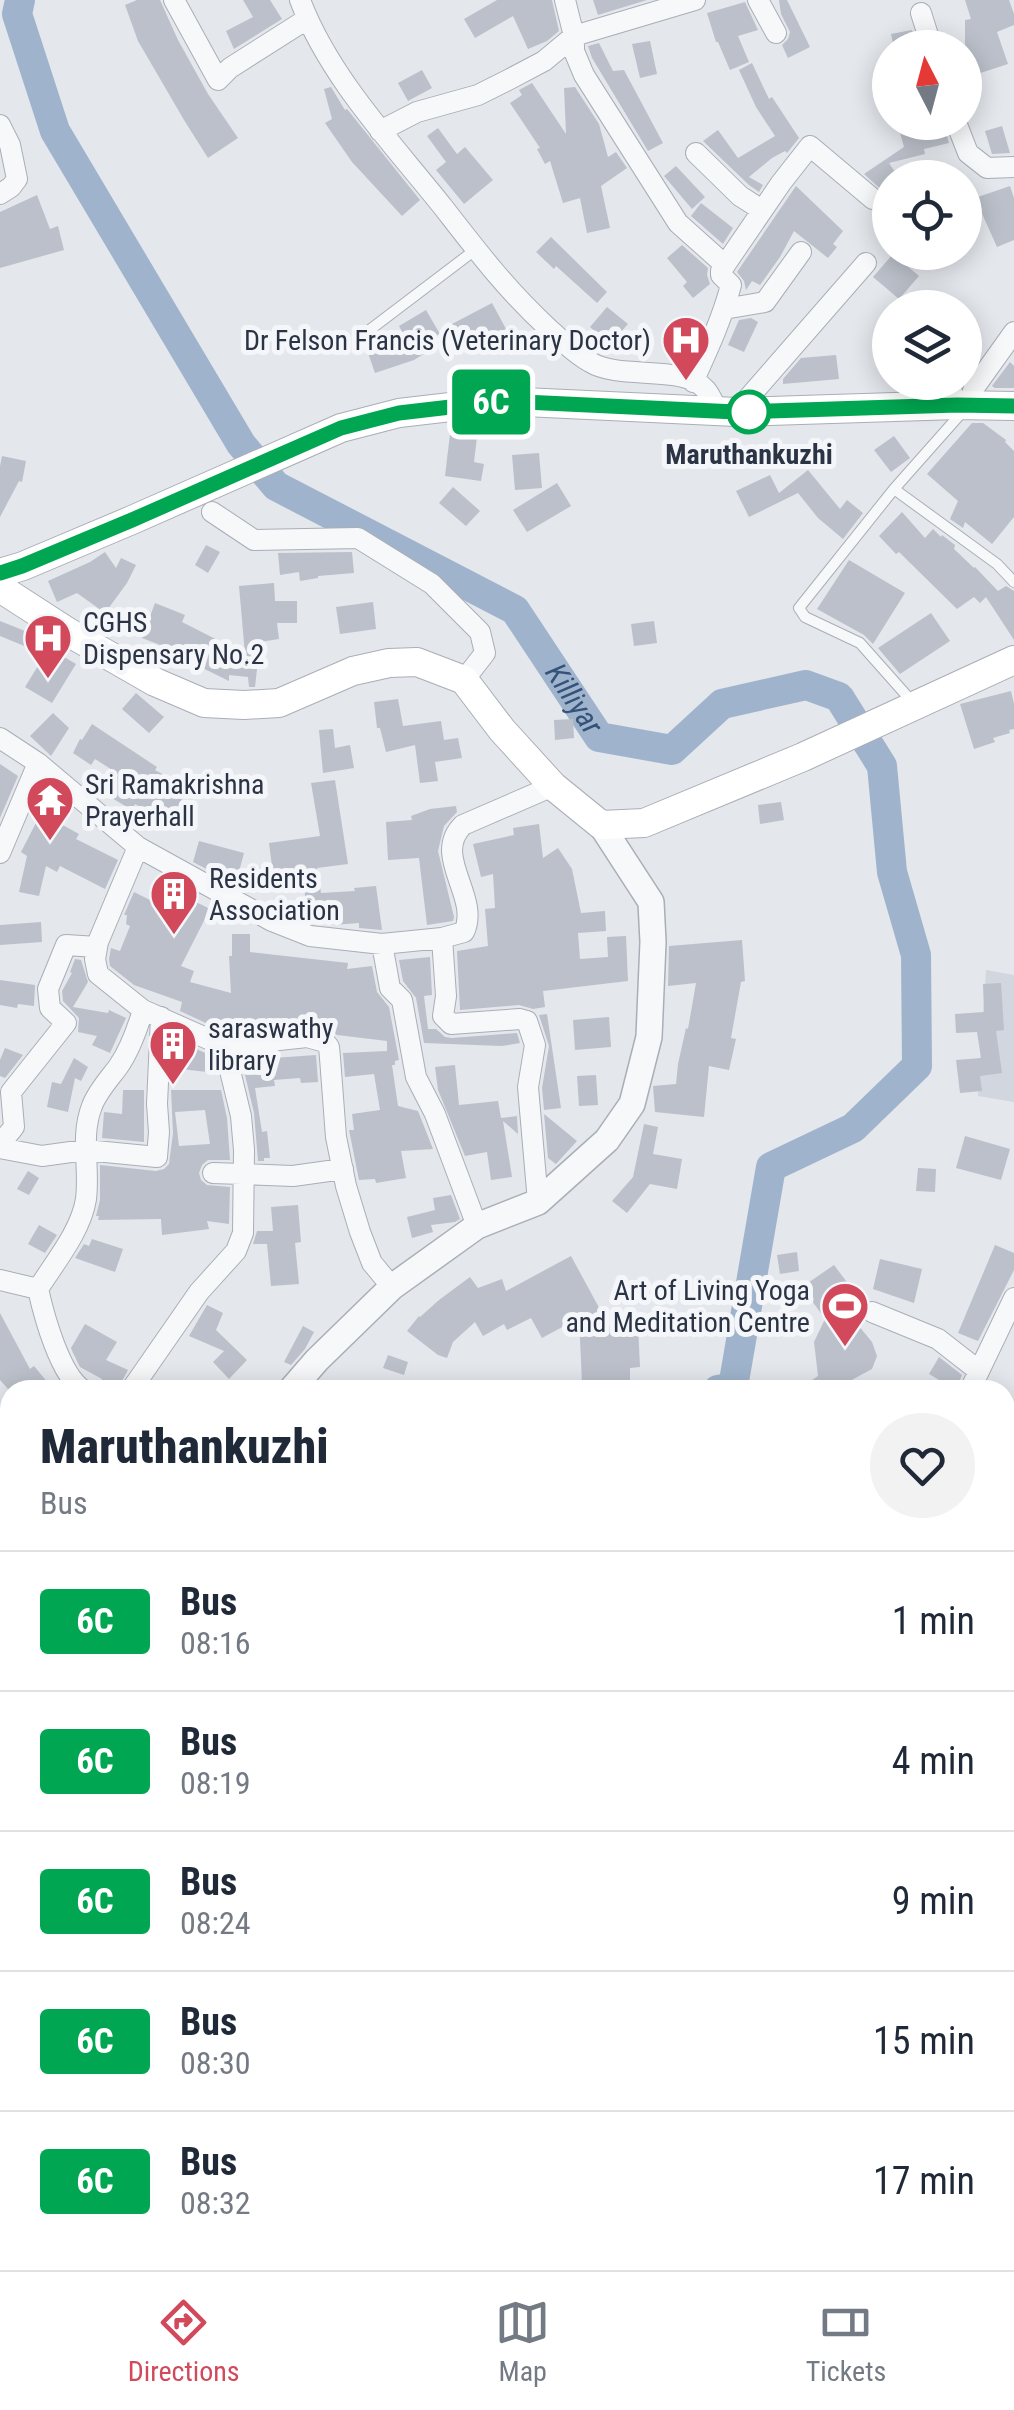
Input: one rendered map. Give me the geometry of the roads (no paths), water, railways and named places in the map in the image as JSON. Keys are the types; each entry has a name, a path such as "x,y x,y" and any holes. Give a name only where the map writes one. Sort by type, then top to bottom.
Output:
{"main road":[{"path":"0,572 132,520 341,428 399,413 502,401 726,411 922,400"},
{"path":"972,400 1014,406"},
{"path":"9,593 155,682 204,702 278,703 353,671 389,663 417,662 464,680 502,730 553,786 601,824 644,823 803,757 1014,660"}],"street":[{"path":"174,0 218,80 304,10 342,76 380,130 474,250 517,300 593,364 612,371 674,375 705,388 726,411 866,263"},
{"path":"566,0 574,51 584,75 678,223 724,265"},
{"path":"380,130 417,112 478,95 544,61 574,36 695,0"},
{"path":"758,0 776,33"},
{"path":"922,13 927,30"},
{"path":"0,125 10,145 17,179 0,194"},
{"path":"963,140 968,152 987,168 1014,168"},
{"path":"693,382 721,321 731,284 721,275 724,265 810,146 872,198"},
{"path":"696,152 740,196 762,210"},
{"path":"724,309 765,302 801,252"},
{"path":"982,377 1014,332"},
{"path":"212,512 254,540 358,538 432,584 480,632 485,654 464,680"},
{"path":"0,738 38,763 138,847 310,936 382,944 464,932 468,926 466,905 451,848 454,834 464,825 553,786"},
{"path":"0,853 38,763"},
{"path":"300,1380 392,1288 477,1226 538,1202 607,1140 632,1104 649,1037 651,902 601,824"},
{"path":"138,847 97,947 98,974 152,1014 224,1046 307,1037 325,1042 342,1169 372,1263 392,1288"},
{"path":"442,938 446,1021 528,1021 535,1045 528,1087 538,1202"},
{"path":"382,944 390,988 402,1000 416,1076 435,1114 477,1226"},
{"path":"97,947 66,945 48,989 50,1008 66,1023 6,1090 14,1127 0,1146 42,1156 85,1150 158,1158 152,1014"},
{"path":"73,1380 54,1345 38,1289 68,1242 85,1205 85,1150 92,1104 121,1063 137,1030 152,1014"},
{"path":"138,1380 199,1292 236,1252 243,1234 241,1116 224,1046"},
{"path":"213,1174 293,1176 342,1169"},
{"path":"0,1280 38,1289"},
{"path":"872,1312 938,1340 975,1380 1014,1298"}],"lane":[{"path":"360,338 474,250"},
{"path":"911,708 860,643 805,617 799,608 894,489 957,400"},
{"path":"894,489 997,564 1014,582"}],"waterway":[{"name":"Killiyar","path":"20,0 17,14 55,131 241,444 276,486 515,610 599,737 672,750 722,704 806,685 839,697 882,766 892,872 916,955 917,1066 853,1128 771,1167 734,1380"}],"place":[{"name":"Dr Felson Francis (Veterinary Doctor)","path":"686,382"},
{"name":"Maruthankuzhi","path":"749,412"},
{"name":"CGHS Dispensary No.2","path":"48,680"},
{"name":"Sri Ramakrishna Prayerhall","path":"50,842"},
{"name":"Residents Association","path":"174,936"},
{"name":"saraswathy library","path":"173,1086"},
{"name":"Art of Living Yoga and Meditation Centre","path":"845,1348"}]}
